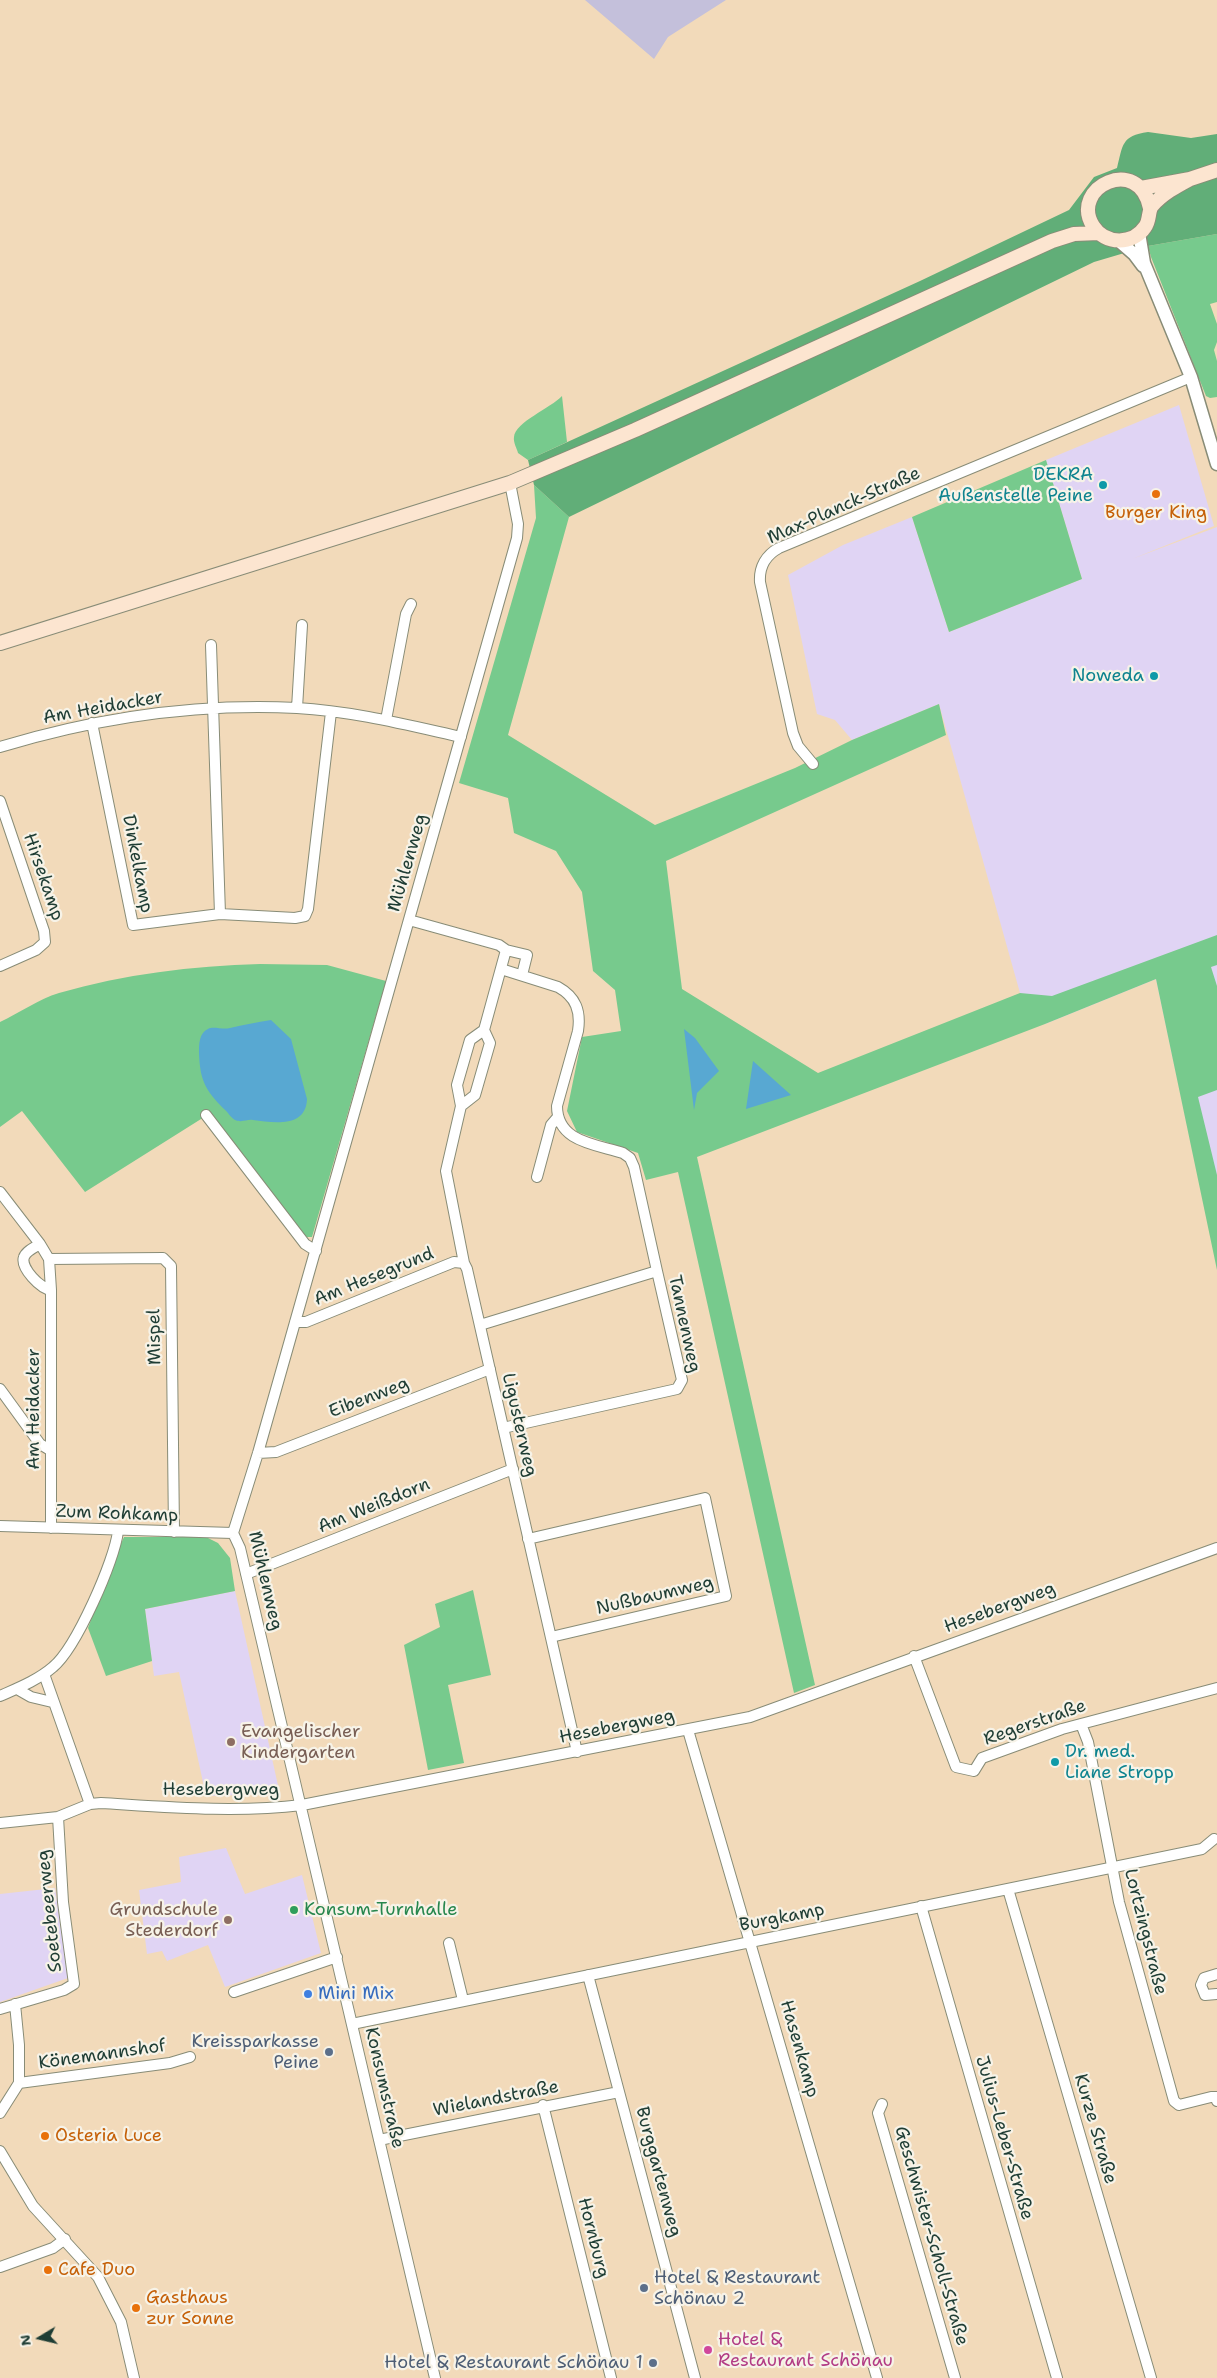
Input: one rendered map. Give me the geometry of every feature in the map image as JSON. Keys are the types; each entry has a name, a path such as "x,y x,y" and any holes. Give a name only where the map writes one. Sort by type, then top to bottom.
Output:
{"main road":[{"path":"1150,208 1167,193 1190,180 1217,170"},
{"path":"1121,179 1135,183 1141,188 1149,200 1150,208 1148,222 1140,233 1133,238 1119,241 1108,238 1093,226 1089,210 1093,194 1106,182 1121,179"},
{"path":"1141,188 1190,180"},
{"path":"0,643 510,483 635,430 1052,240 1072,228 1089,210"},
{"path":"1052,240 1074,234 1099,232"}],"street":[{"path":"1140,233 1141,252 1147,273 1191,377 1217,464"},
{"path":"1119,241 1134,254 1147,273"},
{"name":"Max-Planck-Straße","path":"813,764 798,746 793,733 760,582 763,564 770,555 779,548 1191,377"},
{"name":"Mühlenweg","path":"302,1804 240,1548 233,1533 316,1252 517,538 518,524 510,483"},
{"path":"386,720 406,614 411,604"},
{"path":"297,708 302,625"},
{"path":"211,645 220,914"},
{"name":"Am Heidacker","path":"0,747 92,723 212,708 297,708 386,720 461,737"},
{"name":"Dinkelkamp","path":"92,723 133,926 220,914 295,918 305,916 308,909 331,712"},
{"name":"Hirsekamp","path":"0,801 44,931 45,942 36,950 0,966"},
{"path":"408,920 499,945 506,950 527,955 522,975"},
{"name":"Ligusterweg","path":"506,950 484,1030 470,1040 457,1085 461,1106 446,1171 464,1264 467,1269 480,1325 577,1752"},
{"path":"501,969 558,986 574,999 579,1012 578,1031 557,1106 557,1118 562,1128 573,1137 623,1153 630,1158 634,1167 657,1271"},
{"name":"Ligusterweg","path":"461,1106 475,1095 490,1043 484,1030"},
{"path":"206,1115 305,1244 316,1252"},
{"path":"537,1177 551,1126 557,1118"},
{"name":"Am Heidacker","path":"0,1192 40,1244 49,1259 51,1290 51,1528"},
{"path":"40,1244 26,1254 23,1259 25,1265 41,1286 51,1290"},
{"name":"Mispel","path":"49,1259 163,1258 171,1266 174,1532"},
{"name":"Am Hesegrund","path":"295,1322 306,1322 454,1262 464,1264"},
{"name":"Tannenweg","path":"480,1325 657,1271 682,1380 677,1389 503,1428"},
{"name":"Eibenweg","path":"258,1453 276,1452 490,1369"},
{"path":"0,1389 40,1444 50,1450"},
{"name":"Am Weißdorn","path":"246,1574 513,1469"},
{"name":"Nußbaumweg","path":"528,1538 705,1498 726,1596 551,1637"},
{"name":"Zum Rohkamp","path":"0,1526 233,1533"},
{"path":"0,1696 17,1689 55,1666 78,1634 116,1546 118,1531"},
{"name":"Hesebergweg","path":"0,1823 58,1817 90,1804 101,1803 175,1808 275,1808 577,1752 768,1712 914,1656 1217,1548"},
{"name":"Regerstraße","path":"914,1656 956,1767 974,1770 982,1758 1081,1724 1217,1688"},
{"path":"44,1674 52,1702 90,1804"},
{"path":"17,1689 31,1697 52,1702"},
{"name":"Lortzingstraße","path":"1081,1724 1088,1742 1119,1902 1174,2102 1179,2104 1211,2096 1216,2097 1217,2101"},
{"name":"Hasenkamp","path":"688,1730 751,1940 877,2378"},
{"name":"Konsumstraße","path":"302,1804 435,2378"},
{"name":"Soetebeerweg","path":"0,2009 64,1990 74,1984 63,1902 58,1817"},
{"name":"Burgkamp","path":"352,2024 751,1940 1202,1849 1214,1839"},
{"name":"Kurze Straße","path":"1008,1888 1150,2378"},
{"name":"Julius-Leber-Straße","path":"921,1906 1057,2378"},
{"path":"449,1943 462,2000"},
{"path":"234,1992 337,1956"},
{"path":"1217,1974 1204,1978 1201,1985 1205,1996 1217,1994"},
{"name":"Burggartenweg","path":"588,1975 694,2378"},
{"path":"0,2114 19,2084 19,2045 15,2004"},
{"name":"Könemannshof","path":"19,2084 170,2063 190,2057"},
{"name":"Wielandstraße","path":"379,2140 543,2105 619,2092"},
{"name":"Geschwister-Scholl-Straße","path":"882,2104 878,2113 955,2378"},
{"name":"Hornburg","path":"543,2105 611,2378"},
{"path":"0,2151 33,2206 98,2277 116,2308 125,2333 134,2378"},
{"path":"0,2267 53,2248 65,2240"},
{"path":"125,2378 129,2357"}],"shaded area":[{"path":"585,0 726,0 668,37 654,59"},
{"path":"1179,405 1214,526 1132,559 1217,527 1217,1265 1156,979 1045,1024 1020,993 939,704 852,740 835,720 817,714 788,575 843,545 912,517 949,632 1082,579 1046,460"},
{"path":"235,1591 279,1790 276,1794 206,1796 179,1672 154,1676 145,1609"},
{"name":"Grundschule Stederdorf","path":"226,1848 245,1894 302,1875 321,1953 225,1987 208,1945 167,1961 162,1951 147,1954 139,1890 181,1882 179,1857"},
{"path":"55,1888 68,1978 0,2002 0,1894"}],"green space":[{"path":"1148,132 1191,138 1217,134 1217,234 1148,246 1094,262 569,517 534,485 528,460 920,281 1069,210 1094,177 1117,168 1122,148 1128,139"},
{"path":"1217,234 1217,302 1210,304 1217,324 1217,342 1214,350 1217,361 1217,397 1210,398 1206,396 1148,246"},
{"path":"562,396 567,442 528,460 518,453 514,439 516,431 520,426"},
{"path":"1046,460 1082,579 949,632 912,517"},
{"path":"534,485 569,517 508,735 655,825 795,768 852,740 939,704 946,735 666,861 682,989 818,1073 1020,993 1052,996 1217,935 1217,965 1211,967 1217,986 1217,1090 1198,1097 1217,1175 1217,1270 1156,979 1045,1024 697,1157 815,1685 794,1693 678,1172 646,1180 638,1153 577,1132 567,1111 582,1037 621,1031 615,990 593,971 582,892 556,851 514,833 508,798 459,783 536,518"},
{"path":"260,964 327,965 386,981 312,1237 307,1237 300,1231 209,1114 85,1192 22,1111 0,1127 0,1022 37,1002 84,986 158,972"},
{"path":"124,1537 206,1537 218,1543 230,1558 235,1591 145,1609 152,1661 106,1676 88,1628 110,1568"},
{"path":"473,1590 491,1675 448,1685 464,1763 428,1770 404,1645 440,1627 435,1604"}],"water":[{"path":"271,1020 291,1039 307,1099 305,1108 301,1115 288,1122 235,1120 212,1096 202,1078 199,1046 201,1036 210,1028 227,1028"},
{"path":"684,1029 695,1038 719,1071 697,1093 694,1110"},
{"path":"753,1061 791,1095 746,1109"}],"place":[{"name":"DEKRA Außenstelle Peine","path":"1103,485"},
{"name":"Burger King","path":"1156,494"},
{"name":"Noweda","path":"1154,676"},
{"name":"Evangelischer Kindergarten","path":"231,1742"},
{"name":"Dr. med. Liane Stropp","path":"1055,1762"},
{"name":"Konsum-Turnhalle","path":"294,1910"},
{"name":"Grundschule Stederdorf","path":"228,1920"},
{"name":"Mini Mix","path":"308,1994"},
{"name":"Kreissparkasse Peine","path":"329,2052"},
{"name":"Osteria Luce","path":"45,2136"},
{"name":"Cafe Duo","path":"48,2270"},
{"name":"Hotel & Restaurant Schönau 2","path":"644,2288"},
{"name":"Gasthaus zur Sonne","path":"136,2308"},
{"name":"Hotel & Restaurant Schönau","path":"708,2350"},
{"name":"Hotel & Restaurant Schönau 1","path":"653,2363"}]}
